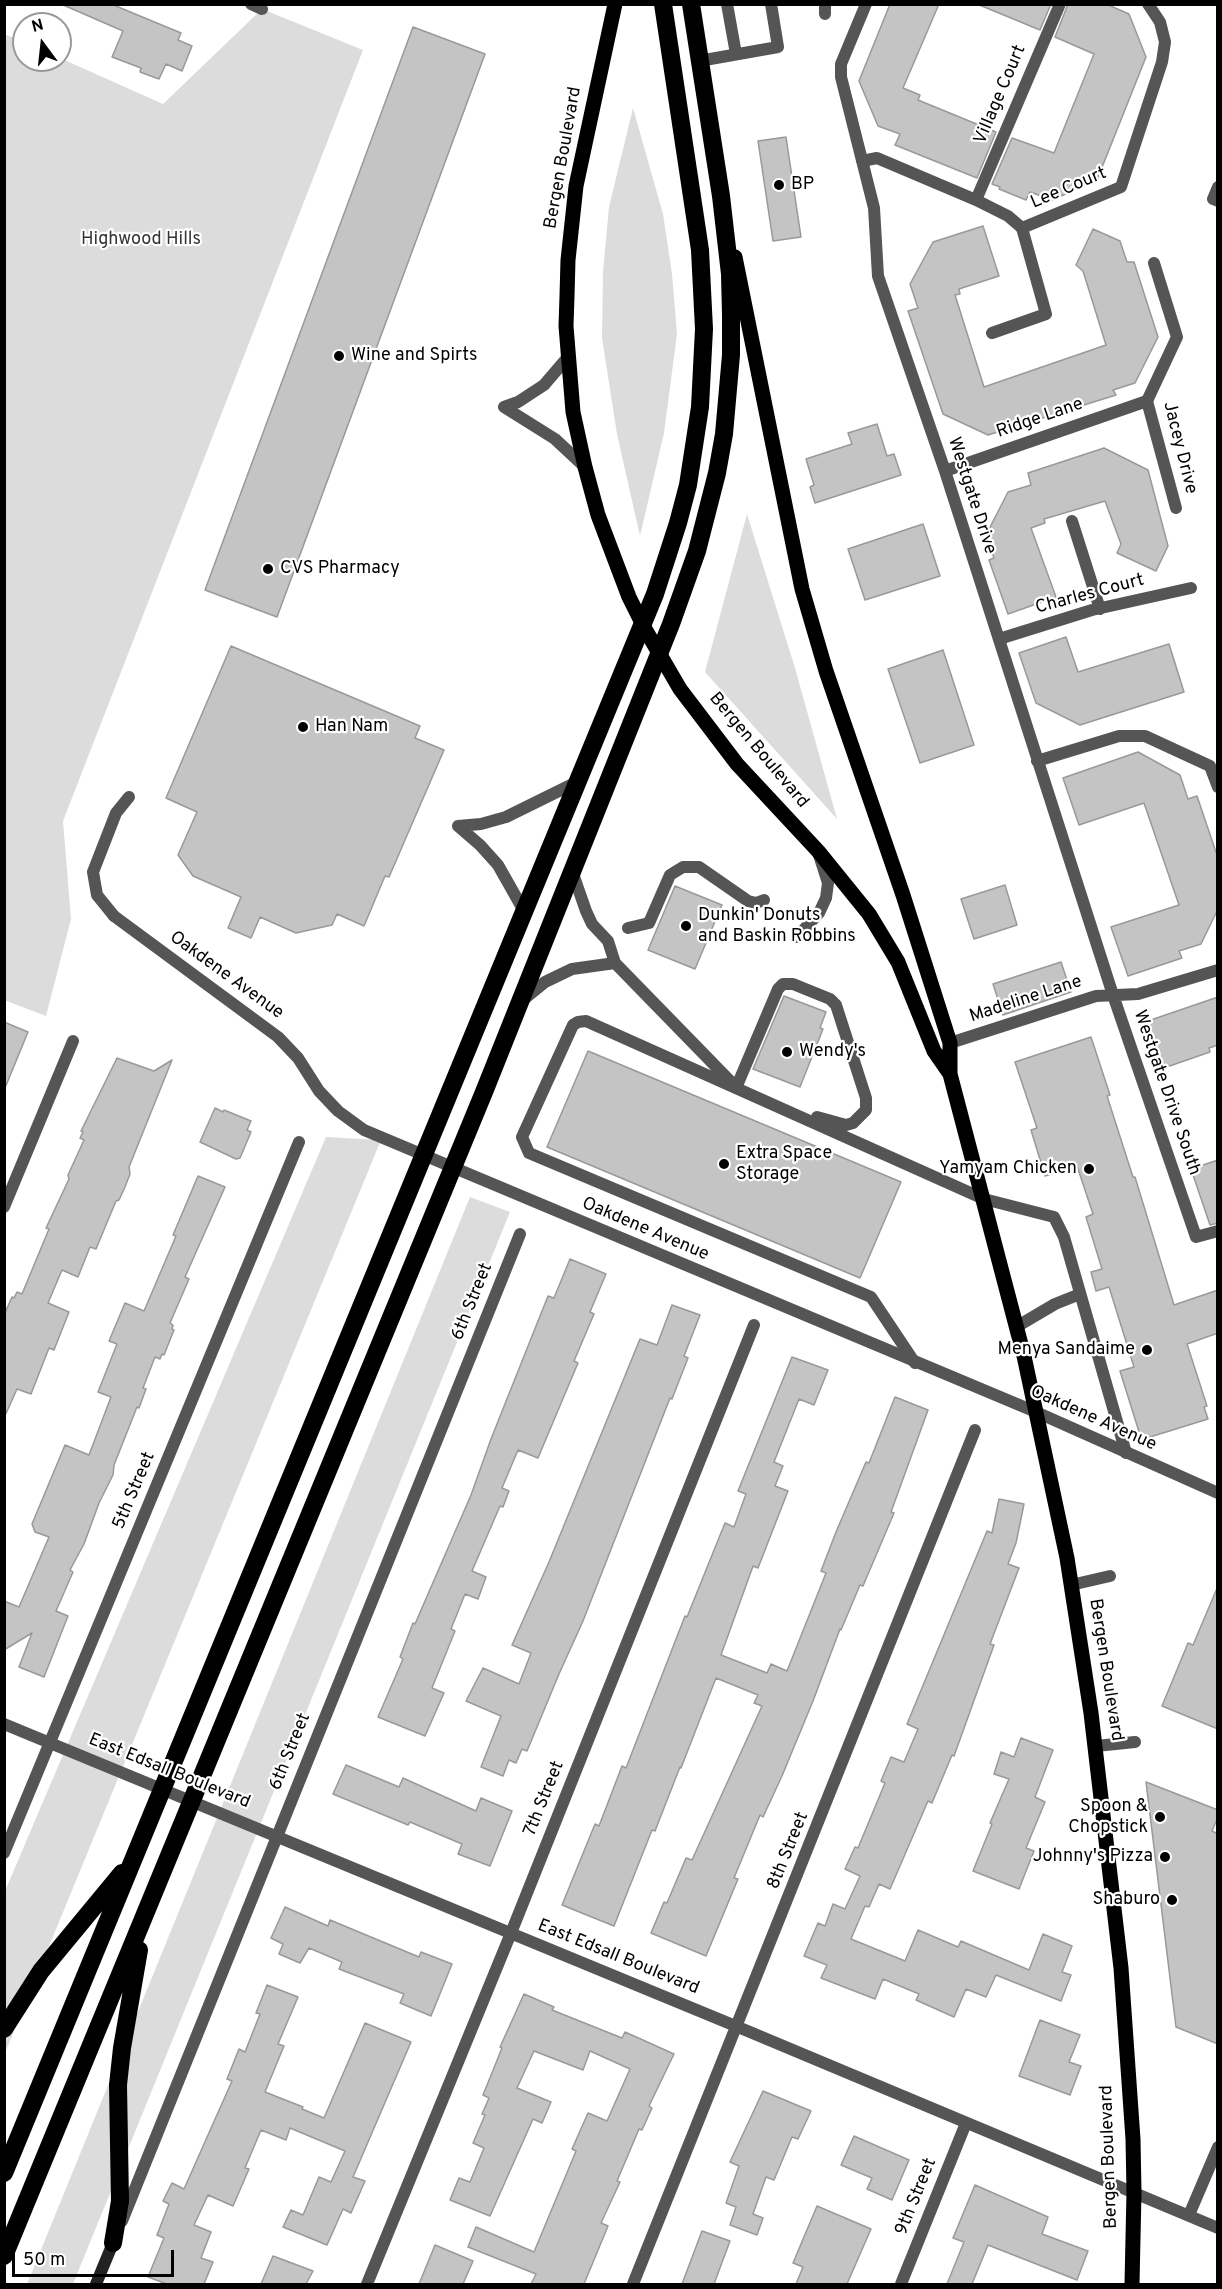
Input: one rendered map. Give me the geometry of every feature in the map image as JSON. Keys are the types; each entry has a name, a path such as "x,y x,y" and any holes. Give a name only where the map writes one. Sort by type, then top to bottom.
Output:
{"highway":[{"path":"4,2173 655,594 675,533 688,485 700,407 704,329 697,221 663,4"},
{"name":"Bergen Boulevard","path":"691,4 712,137"},
{"path":"4,2256 463,1142 671,624 697,551 708,512 724,434 731,345 730,274 712,137"},
{"path":"4,2029 41,1971 134,1858"},
{"path":"113,2243 120,2201 117,2106 120,2066 144,1916"}],"main road":[{"name":"Bergen Boulevard","path":"615,4 576,186 567,272 568,357 573,412 598,515 617,571 663,661 717,740 818,851 878,927 905,978 934,1051 950,1074"},
{"name":"Bergen Boulevard","path":"712,137 790,532 810,618 950,1043 950,1074 984,1199 1036,1412 1071,1585 1095,1746 1121,1968 1133,2139 1132,2284"},
{"name":"6th Street","path":"96,2284 113,2243"}],"street":[{"path":"727,4 736,54"},
{"path":"699,61 778,46 771,4"},
{"name":"Westgate Drive","path":"866,4 841,64 841,77 874,208 878,276 945,471 1036,761 1113,995"},
{"name":"Village Court","path":"976,200 1060,4"},
{"name":"Lee Court","path":"992,333 1046,314 1022,228 1121,187 1162,62 1165,42 1160,22 1148,4"},
{"path":"862,161 877,158 976,200 1008,216 1022,228"},
{"path":"1218,187 1213,199 1218,201"},
{"name":"Jacey Drive","path":"1154,263 1177,337 1147,401 1176,507"},
{"path":"568,357 544,385 518,402 504,407 555,439 585,467"},
{"name":"Ridge Lane","path":"945,471 1147,401"},
{"path":"1072,521 1100,609"},
{"name":"Charles Court","path":"999,639 1100,609 1191,588"},
{"path":"1036,761 1119,736 1145,736 1210,766 1218,787"},
{"path":"524,911 498,865 458,826 481,824 506,817 578,782"},
{"name":"Oakdene Avenue","path":"129,797 116,813 93,872 97,895 114,916 278,1037 298,1058 319,1091 338,1111 364,1130 1036,1412 1218,1492"},
{"path":"797,937 819,913 826,898 828,883 818,851"},
{"path":"628,928 649,923 670,875 683,867 699,867 748,901 756,903 764,900"},
{"path":"572,871 592,924 608,941 615,963 736,1088"},
{"path":"519,1004 538,987 560,974 583,966 615,963"},
{"name":"Madeline Lane","path":"950,1043 1096,996 1138,994 1218,970"},
{"path":"736,1088 780,985 793,984 826,997 834,1002 838,1010 865,1092 866,1110 858,1120 846,1125 775,1105"},
{"name":"Westgate Drive South","path":"1113,995 1197,1237 1218,1231"},
{"path":"915,1363 871,1297 529,1153 522,1137 572,1027 578,1022 586,1021 984,1199 1054,1217 1064,1237 1126,1453"},
{"path":"4,1207 73,1041"},
{"name":"5th Street","path":"4,1853 299,1142"},
{"name":"6th Street","path":"113,2243 520,1234"},
{"path":"1016,1328 1055,1304 1080,1294"},
{"name":"7th Street","path":"367,2284 511,1934 754,1325"},
{"name":"8th Street","path":"633,2284 738,2027 975,1430"},
{"path":"1071,1585 1110,1576"},
{"name":"East Edsall Boulevard","path":"4,1724 1218,2228"},
{"path":"1095,1746 1135,1742"},
{"name":"9th Street","path":"901,2284 966,2122"},
{"path":"1190,2215 1218,2147"}],"green space":[{"name":"Highwood Hills","path":"262,9 363,50 63,821 71,919 46,1016 4,1000 4,34 12,37 12,72 72,72 72,63 163,104"},
{"path":"633,108 663,214 672,274 677,334 664,433 640,536 617,434 602,338 603,272 609,207"},
{"path":"747,514 795,668 837,819 705,672"},
{"path":"326,1137 381,1140 5,2053 5,1891"},
{"path":"470,1197 510,1212 73,2284 27,2284"}],"building":[{"path":"61,4 111,4 181,33 178,40 192,46 182,71 166,64 159,79 140,72 141,68 112,57 123,31"},
{"path":"890,4 939,4 903,88 920,95 918,100 996,132 977,178 895,145 900,134 878,126 859,81"},
{"path":"977,4 1051,4 1040,30"},
{"path":"1068,4 1106,4 1129,14 1146,57 1097,180 1052,200 1030,192 1026,200 992,184 1012,138 1054,153 1094,54 1055,37"},
{"path":"413,27 485,54 277,617 205,590"},
{"path":"786,137 801,237 773,241 758,141"},
{"path":"983,226 999,276 959,289 960,294 955,295 984,387 1106,345 1083,271 1076,265 1093,229 1120,241 1127,262 1134,262 1158,337 1135,383 1113,390 1116,395 988,435 943,414 908,311 918,308 910,284 933,242"},
{"path":"877,424 887,456 894,454 901,475 815,503 810,487 814,485 806,459 852,444 848,433"},
{"path":"1104,448 1148,470 1168,546 1156,571 1117,553 1121,544 1105,501 1044,519 1045,523 1031,528 1056,597 1008,614 989,560 994,558 986,535 1008,492 1031,485 1028,473"},
{"path":"923,524 940,576 865,600 848,549"},
{"path":"1066,637 1078,672 1169,644 1184,692 1080,725 1036,703 1019,653"},
{"path":"231,646 420,726 415,738 444,750 389,877 385,876 364,926 337,914 332,925 296,933 260,917 251,938 228,928 241,897 193,876 178,855 197,812 166,798"},
{"path":"943,650 974,745 920,763 888,669"},
{"path":"1138,752 1180,775 1188,799 1197,796 1218,858 1218,909 1201,944 1179,951 1182,958 1128,976 1111,927 1179,905 1144,803 1079,825 1063,778"},
{"path":"1005,885 1017,925 974,939 961,899"},
{"name":"Dunkin' Donuts and Baskin Robbins","path":"675,886 722,905 695,969 648,950"},
{"path":"1061,962 1071,992 1003,1015 993,984"},
{"name":"Wendy's","path":"784,996 826,1012 820,1028 823,1029 800,1087 753,1069"},
{"path":"1218,997 1218,1045 1209,1048 1210,1052 1158,1070 1142,1023"},
{"path":"4,1022 28,1032 5,1088 4,1088"},
{"path":"1091,1037 1110,1095 1107,1096 1133,1177 1135,1177 1174,1305 1218,1290 1218,1333 1187,1344 1207,1406 1204,1407 1208,1419 1150,1437 1140,1435 1120,1371 1134,1367 1109,1287 1096,1291 1091,1272 1102,1269 1086,1217 1093,1214 1077,1166 1045,1176 1031,1130 1037,1128 1015,1062"},
{"name":"Extra Space Storage","path":"588,1051 901,1182 860,1278 547,1147"},
{"path":"117,1058 154,1071 172,1060 129,1167 130,1174 125,1187 119,1200 116,1201 96,1249 90,1247 78,1277 62,1270 48,1303 69,1312 54,1350 49,1348 31,1394 17,1389 4,1418 4,1315 12,1297 14,1298 17,1292 22,1294 49,1229 46,1228 84,1140 80,1138 83,1132 81,1131"},
{"path":"215,1108 251,1121 247,1130 251,1132 240,1158 236,1159 200,1142"},
{"path":"1218,1160 1218,1223 1210,1225 1191,1169"},
{"path":"198,1176 225,1187 185,1277 189,1279 170,1323 174,1330 164,1355 162,1354 160,1359 155,1357 143,1388 146,1389 139,1408 137,1407 114,1465 113,1475 99,1503 84,1544 70,1570 73,1572 56,1611 68,1616 44,1677 19,1667 32,1633 4,1650 4,1601 19,1607 49,1537 35,1532 32,1524 65,1445 89,1455 111,1397 98,1392 117,1344 109,1341 125,1303 144,1311 176,1236 173,1235"},
{"path":"570,1259 606,1274 590,1312 594,1314 574,1361 578,1363 538,1458 518,1450 502,1488 509,1491 503,1507 500,1506 472,1571 486,1577 478,1599 465,1594 451,1629 455,1631 432,1688 444,1693 425,1736 378,1717 403,1659 400,1657 413,1623 415,1624 471,1495 548,1296 554,1298"},
{"path":"672,1305 700,1315 684,1356 688,1358 672,1399 670,1398 583,1621 527,1751 522,1749 516,1763 509,1760 503,1776 481,1767 501,1716 466,1701 483,1668 519,1684 531,1653 512,1645 549,1562 640,1339 657,1345"},
{"path":"792,1357 828,1370 814,1405 799,1399 774,1462 783,1466 775,1486 788,1491 758,1568 753,1566 721,1655 767,1673 771,1664 787,1671 826,1573 821,1571 836,1532 866,1462 869,1463 895,1397 928,1410 891,1512 894,1513 863,1586 860,1585 840,1629 782,1776 763,1817 760,1815 734,1878 738,1879 706,1956 651,1933 664,1902 667,1903 686,1858 692,1860 762,1706 754,1703 758,1695 716,1678 681,1768 655,1831 652,1830 614,1926 562,1905 595,1824 599,1826 622,1766 626,1768 685,1616 687,1617 725,1523 734,1527 746,1494 738,1491"},
{"path":"999,1499 1024,1504 1016,1543 1008,1564 1019,1568 990,1644 994,1645 954,1756 952,1755 932,1803 928,1801 890,1889 879,1884 869,1907 865,1906 851,1939 905,1961 918,1930 958,1947 961,1941 1029,1970 1043,1934 1072,1946 1062,1972 1071,1975 1061,2001 996,1975 986,1997 966,1989 954,2017 916,2000 919,1994 883,1979 875,1999 821,1978 827,1965 804,1956 818,1923 825,1926 833,1904 845,1909 860,1876 845,1869 855,1847 858,1848 885,1783 881,1781 891,1757 904,1762 918,1729 907,1724 987,1531 992,1533"},
{"path":"1218,1586 1218,1729 1162,1706 1188,1643 1193,1645"},
{"path":"1021,1738 1053,1750 1035,1797 1045,1802 1026,1848 1034,1851 1019,1889 973,1871 1009,1779 994,1774 1001,1752 1014,1757"},
{"path":"346,1765 399,1787 403,1778 476,1811 481,1798 512,1811 490,1866 458,1854 462,1844 333,1794"},
{"path":"1146,1782 1218,1810 1218,1817 1212,1831 1218,1834 1218,2044 1176,2027"},
{"path":"285,1907 328,1926 330,1920 419,1957 421,1952 452,1964 431,2016 400,2003 404,1994 339,1969 342,1962 309,1948 300,1963 279,1954 283,1944 271,1938"},
{"path":"267,1985 298,1997 278,2044 284,2046 265,2092 324,2118 365,2023 411,2042 353,2177 365,2181 351,2213 343,2209 327,2245 283,2227 291,2210 303,2215 319,2177 331,2182 345,2151 290,2128 286,2140 261,2130 245,2168 249,2169 233,2206 208,2195 194,2225 211,2232 201,2258 213,2262 204,2284 167,2284 148,2277 164,2238 157,2235 169,2204 163,2201 172,2183 184,2189 232,2081 227,2079 239,2049 245,2052 260,2014 256,2013"},
{"path":"524,1994 554,2007 552,2010 622,2038 625,2032 674,2054 649,2106 652,2108 642,2130 639,2129 617,2181 620,2182 601,2223 608,2226 584,2284 531,2284 536,2274 468,2247 476,2227 534,2252 576,2151 572,2149 588,2113 607,2121 630,2069 590,2051 583,2070 534,2051 517,2088 551,2102 542,2123 533,2119 490,2216 450,2200 459,2178 470,2182 484,2148 473,2143 485,2115 482,2114 489,2098 483,2095 502,2048 500,2047"},
{"path":"1040,2020 1080,2035 1069,2062 1081,2066 1070,2095 1019,2076"},
{"path":"763,2091 811,2111 798,2139 792,2137 774,2180 766,2177 753,2214 763,2218 757,2235 730,2225 736,2207 726,2203 739,2166 730,2162"},
{"path":"854,2136 909,2160 892,2200 867,2189 872,2178 841,2165"},
{"path":"975,2185 1048,2217 1042,2234 1088,2251 1077,2280 988,2245 972,2284 947,2284 964,2242 953,2238"},
{"path":"817,2206 871,2229 847,2284 796,2284 803,2267 793,2263"},
{"path":"702,2231 730,2241 714,2284 682,2284"},
{"path":"435,2245 473,2261 463,2284 419,2284"},
{"path":"273,2256 313,2271 306,2284 261,2284"}],"place":[{"name":"BP","path":"779,185"},
{"name":"Wine and Spirts","path":"339,356"},
{"name":"CVS Pharmacy","path":"268,569"},
{"name":"Han Nam","path":"303,727"},
{"name":"Dunkin' Donuts and Baskin Robbins","path":"686,926"},
{"name":"Wendy's","path":"787,1052"},
{"name":"Extra Space Storage","path":"724,1164"},
{"name":"Yamyam Chicken","path":"1089,1169"},
{"name":"Menya Sandaime","path":"1147,1350"},
{"name":"Spoon & Chopstick","path":"1160,1817"},
{"name":"Johnny's Pizza","path":"1165,1857"},
{"name":"Shaburo","path":"1172,1900"}]}
